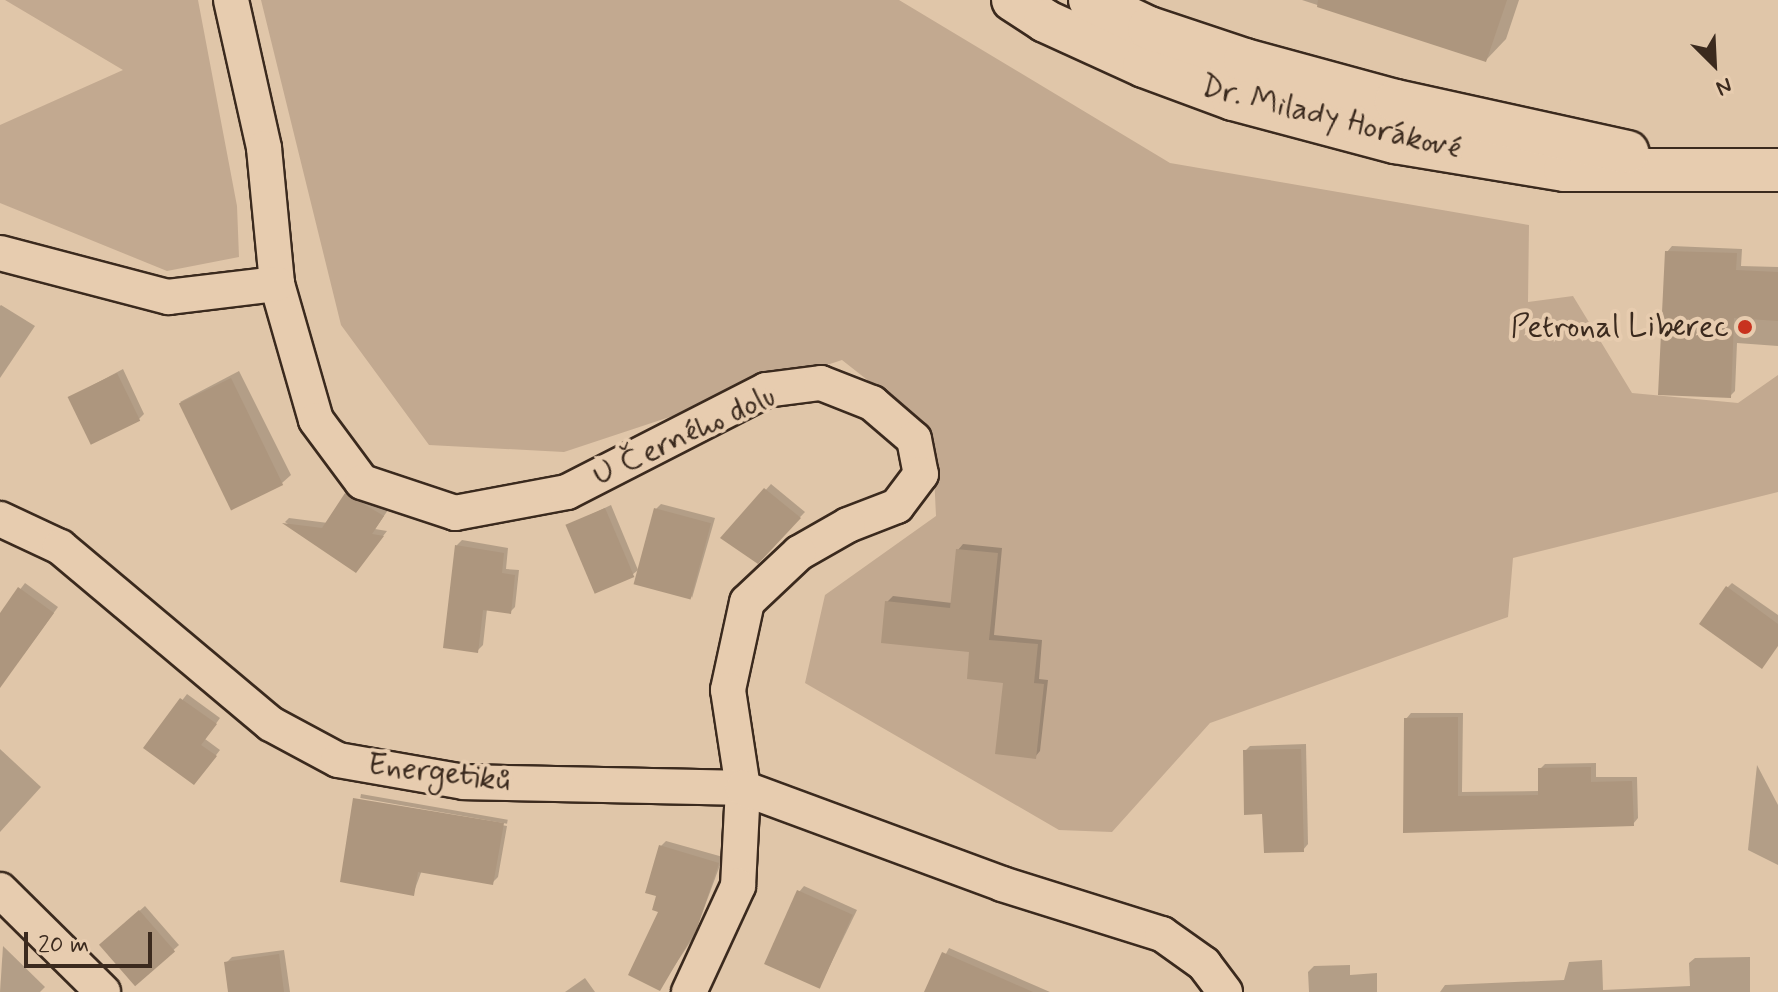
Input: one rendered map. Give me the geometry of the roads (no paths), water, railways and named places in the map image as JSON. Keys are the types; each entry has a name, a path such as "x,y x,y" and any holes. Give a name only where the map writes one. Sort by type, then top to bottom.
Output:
{"street":[{"name":"U Černého dolu","path":"231,0 264,148 277,284 316,420 362,482 455,513 567,492 766,390 821,383 872,403 914,439 921,474 897,506 848,525 799,553 747,602 728,690 743,788"},
{"name":"Dr. Milady Horákové","path":"1013,0 1045,21 1144,66 1233,99 1395,142 1565,170 1778,170"},
{"name":"Dr. Milady Horákové","path":"1090,0 1149,28 1245,60 1396,101 1714,169"},
{"path":"0,253 168,297 277,284"},
{"name":"Energetiků","path":"0,519 60,547 271,724 338,760 464,782 743,788"},
{"path":"689,992 738,886 743,788 1002,884 1162,934 1204,964 1225,992"},
{"path":"0,890 103,992"}],"place":[{"name":"Petronal Liberec","path":"1745,327"}]}
